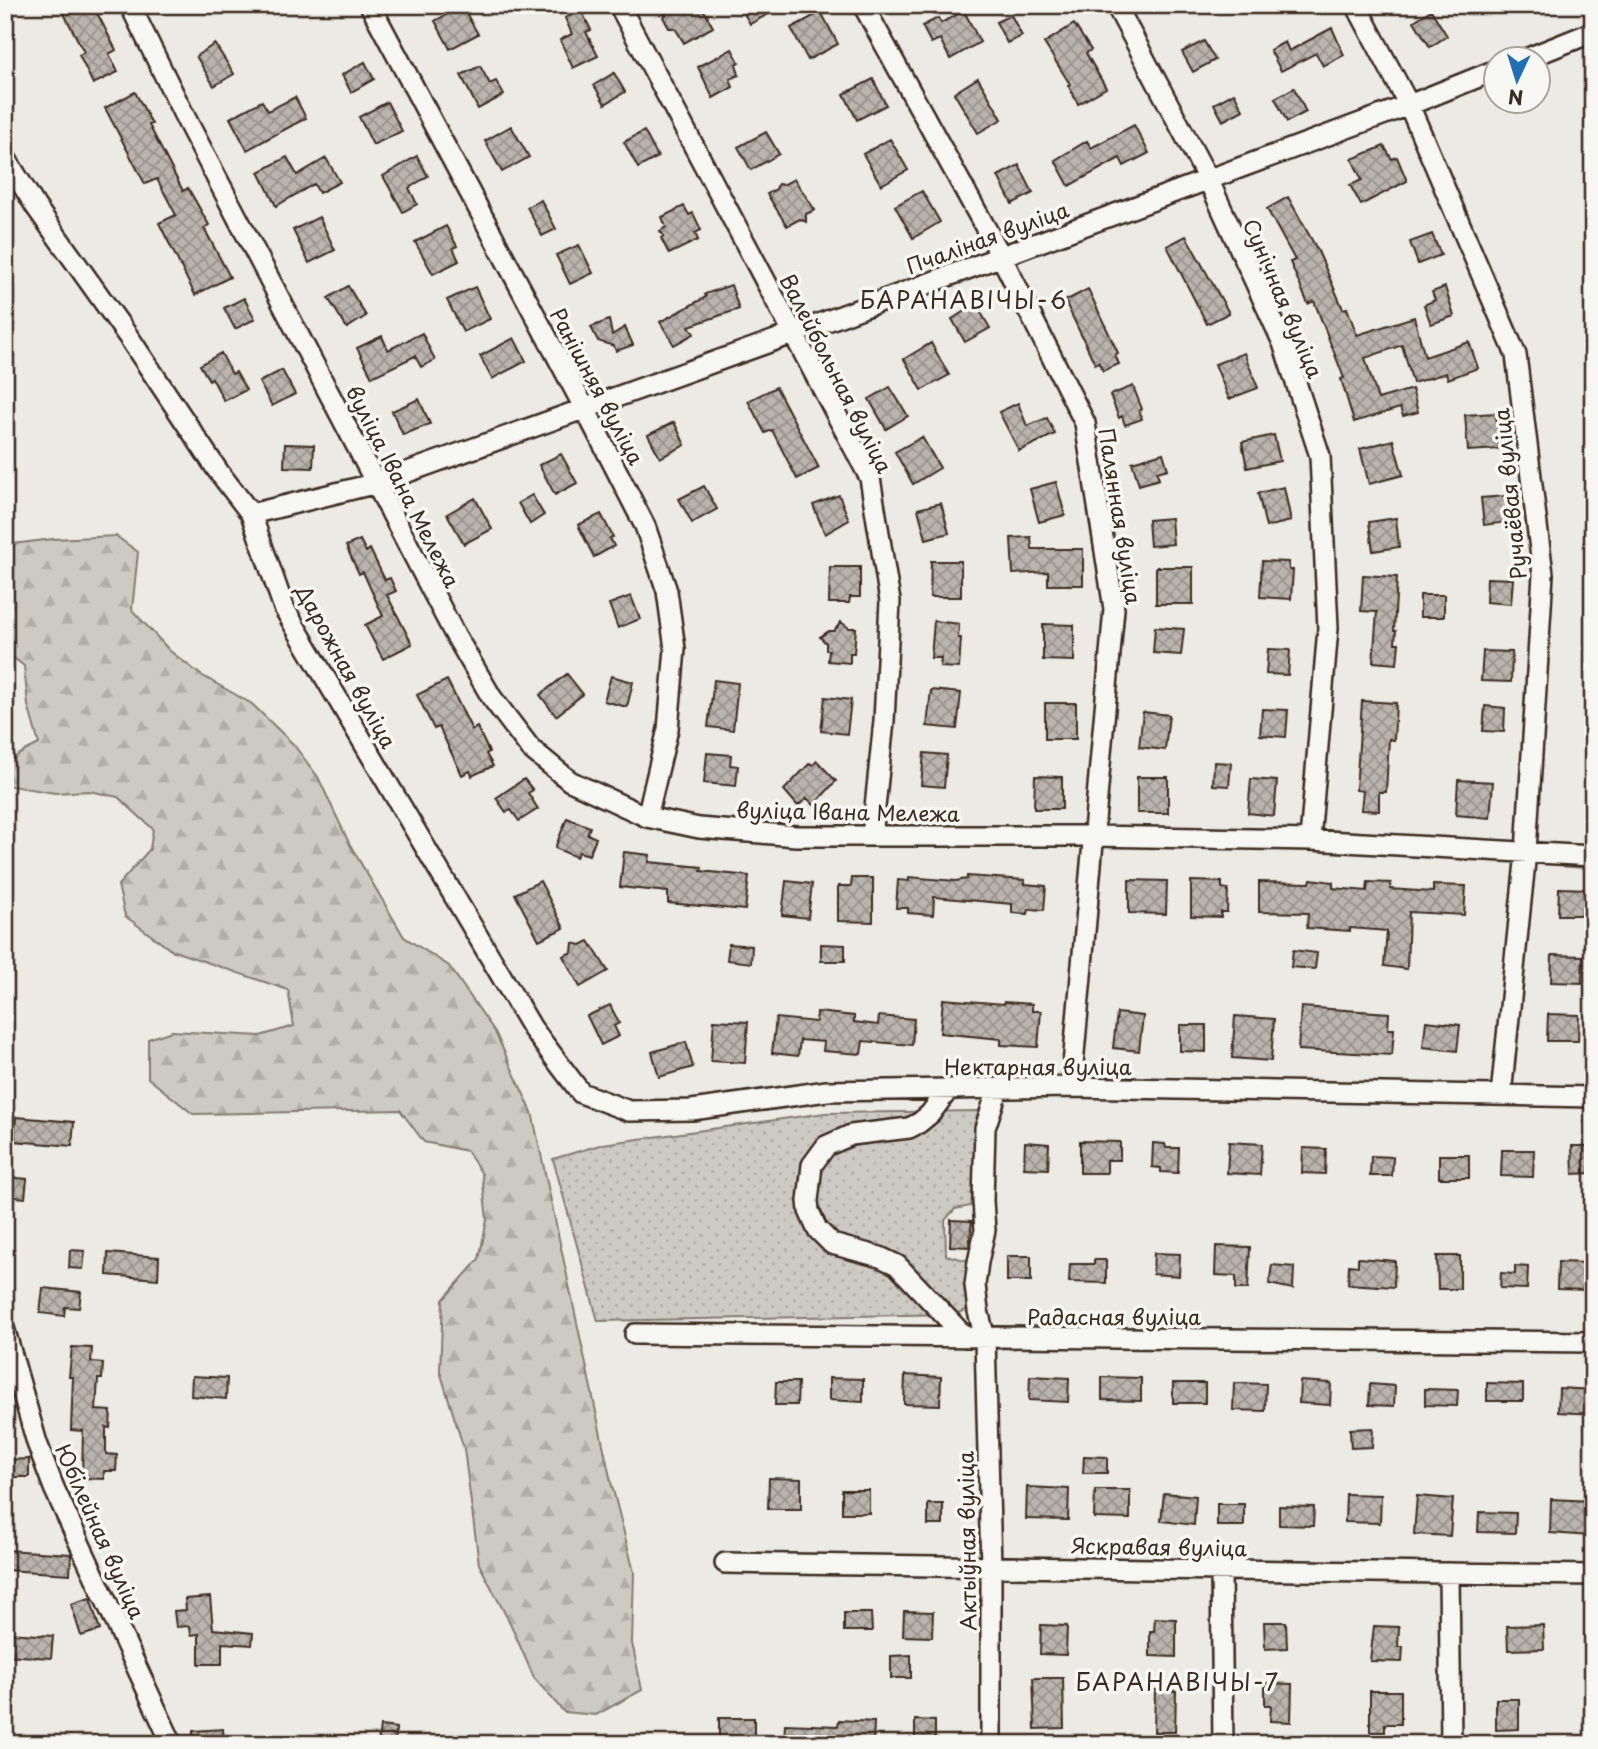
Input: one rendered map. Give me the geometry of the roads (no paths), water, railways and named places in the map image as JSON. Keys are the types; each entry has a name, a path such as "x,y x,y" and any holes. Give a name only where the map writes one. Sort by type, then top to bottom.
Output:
{"street":[{"name":"вуліца Івана Мележа","path":"130,5 187,121 453,631 492,698 531,749 570,781 647,817 699,828 751,834 1310,840 1593,856"},
{"name":"Ранішняя вуліца","path":"370,5 645,526 667,592 675,649 668,729 647,817"},
{"name":"Валейбольная вуліца","path":"619,5 870,478 890,601 884,721 872,836"},
{"name":"Палянная вуліца","path":"863,5 1001,256 1085,423 1114,609 1071,1087"},
{"name":"Сунічная вуліца","path":"1116,5 1208,179 1283,343 1320,456 1328,628 1310,840"},
{"name":"Ручаёвая вуліца","path":"1356,5 1409,105 1516,355 1543,574 1526,852 1501,1095"},
{"path":"1552,48 1593,32"},
{"name":"Пчаліная вуліца","path":"251,514 377,483 585,409 1482,76"},
{"name":"Дарожная вуліца","path":"5,157 36,207 130,339 218,471 251,514 284,608 532,1028 581,1093"},
{"name":"Нектарная вуліца","path":"581,1093 629,1111 692,1110 827,1091 1071,1087 1593,1097"},
{"name":"Актыўная вуліца","path":"991,1744 991,1567 985,1338 975,1285 985,1230 985,1128 998,1089"},
{"path":"948,1090 919,1124 909,1128 850,1135 826,1146 812,1165 808,1201 817,1229 832,1244 880,1257 897,1265 965,1337"},
{"name":"Юбілейная вуліца","path":"5,1331 37,1443 54,1488 172,1744"},
{"name":"Радасная вуліца","path":"635,1334 1593,1342"},
{"name":"Яскравая вуліца","path":"725,1563 1593,1576"},
{"path":"1221,1570 1223,1744"},
{"path":"1449,1573 1451,1744"}],"waterway":[{"path":"1565,865 1593,867"}],"district":[{"name":"БАРАНАВІЧЫ-6","path":"964,299"},
{"name":"БАРАНАВІЧЫ-7","path":"1178,1681"}]}
